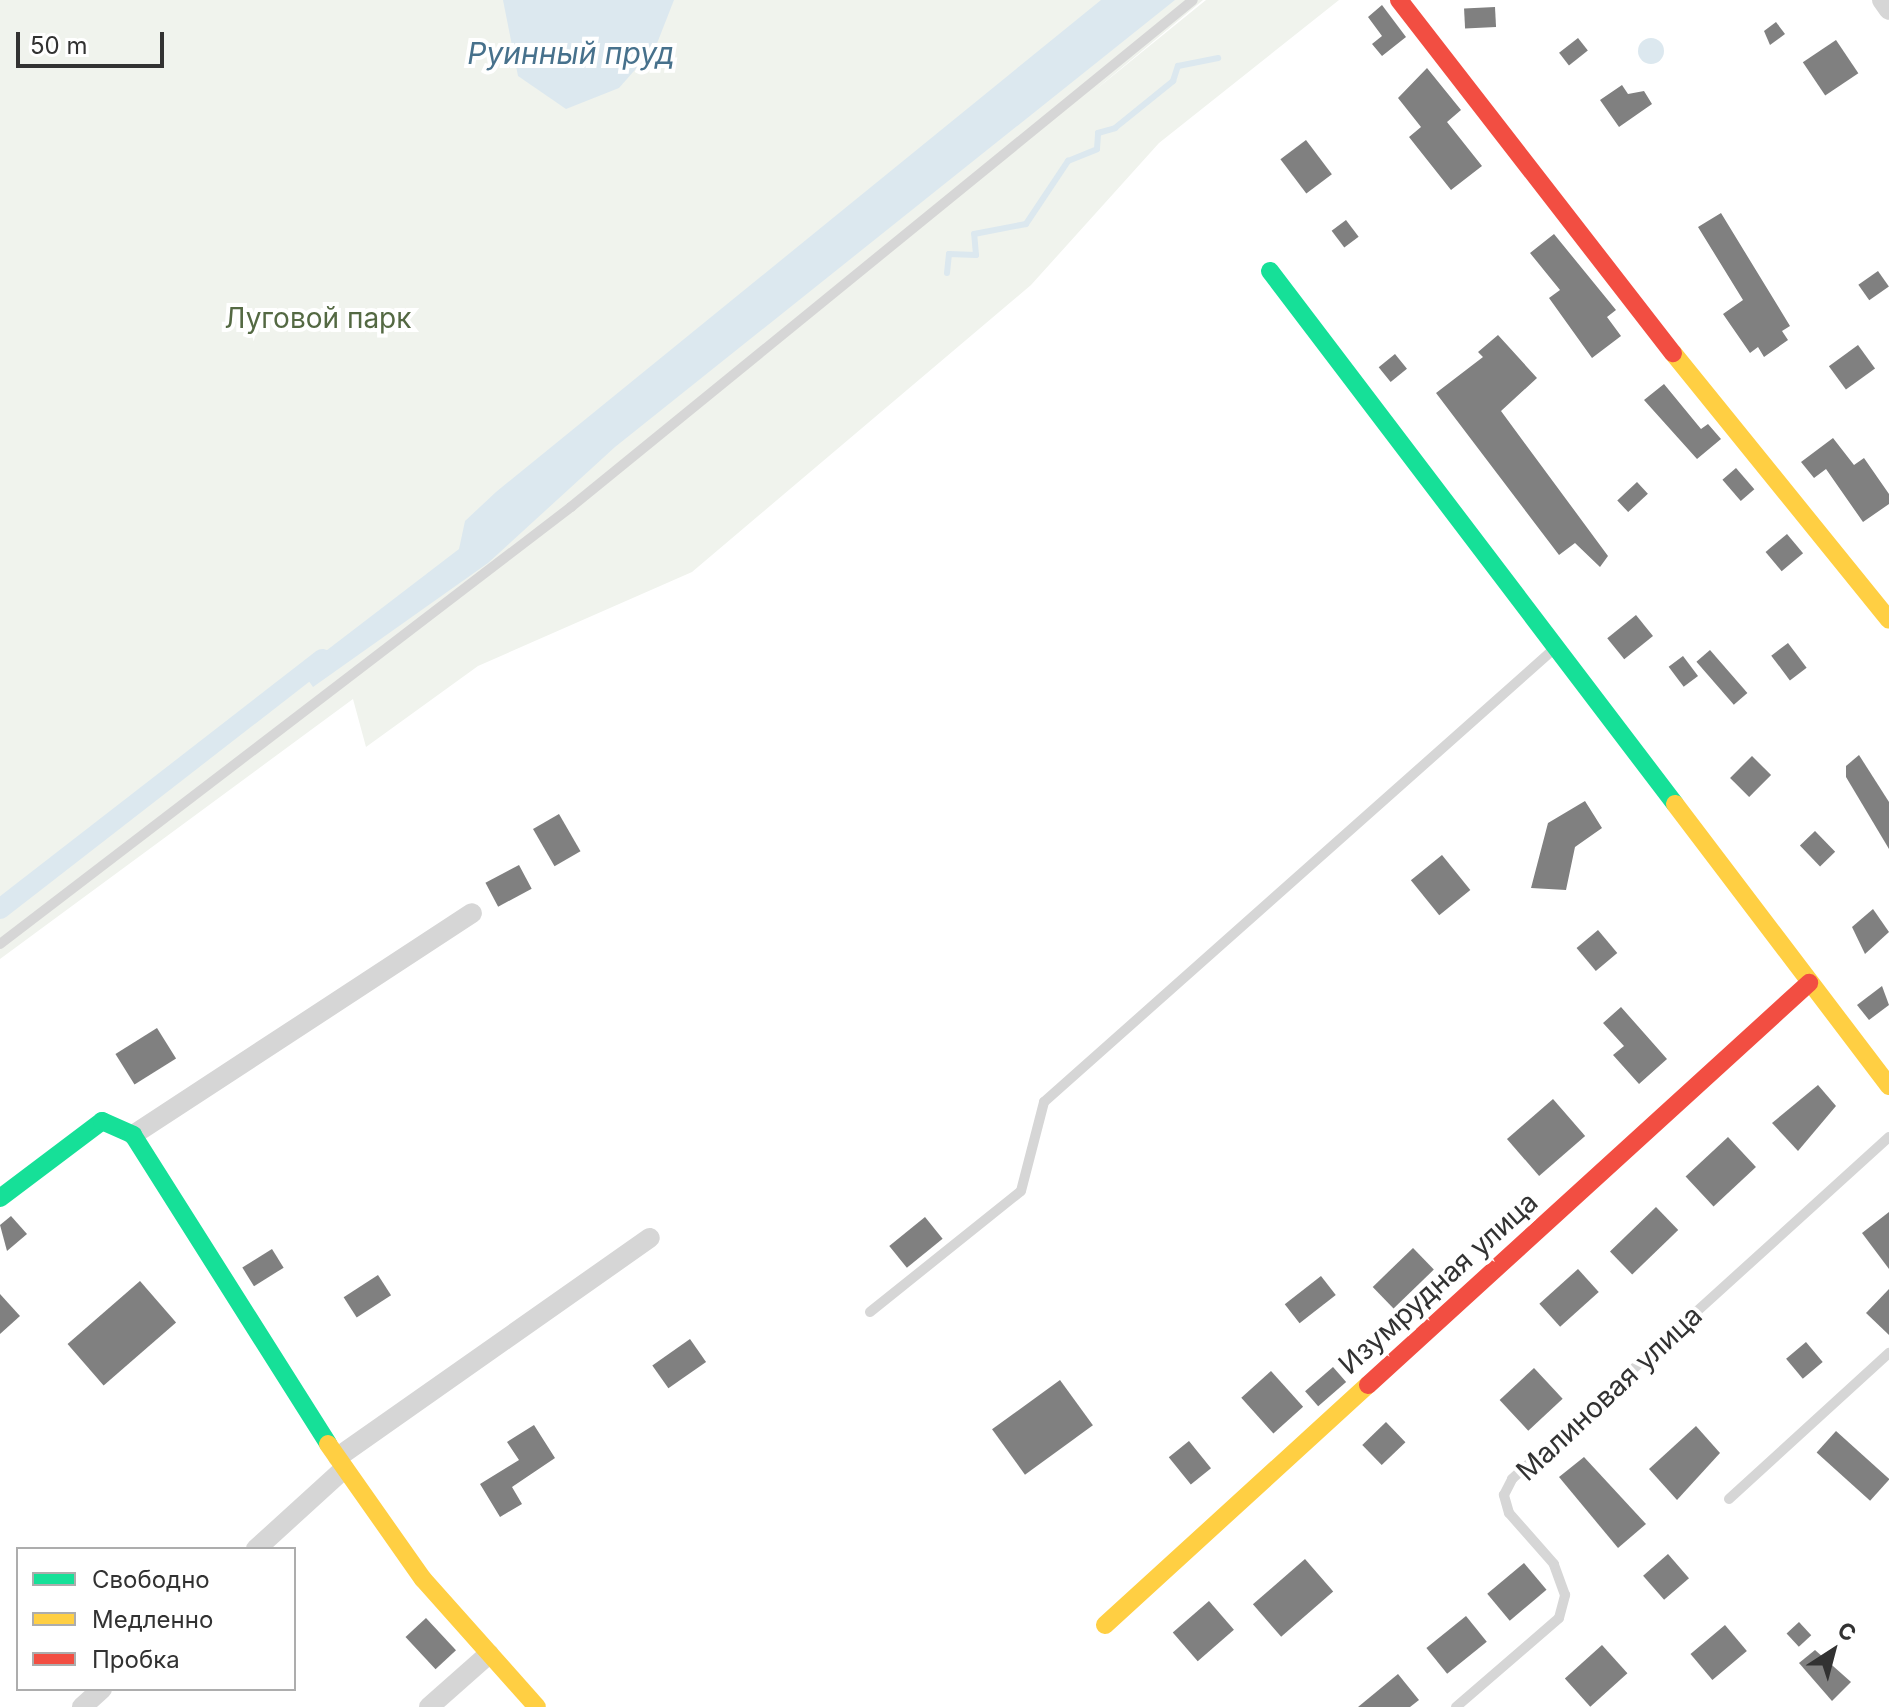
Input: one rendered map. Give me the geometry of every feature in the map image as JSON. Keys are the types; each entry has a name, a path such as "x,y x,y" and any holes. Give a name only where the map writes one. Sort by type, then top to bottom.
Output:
{"street":[{"path":"1399,0 1565,220 1889,620"},
{"path":"1882,0 1889,10"},
{"path":"1270,271 1889,1086"},
{"path":"133,1135 472,913"},
{"name":"Изумрудная улица","path":"1105,1625 1809,983"},
{"path":"0,1198 102,1121 133,1135 341,1463 423,1579 537,1707"},
{"path":"258,1547 341,1463 650,1238"},
{"path":"429,1707 489,1654"},
{"path":"82,1707 100,1691"}],"lane":[{"path":"0,944 571,507 1193,0"},
{"path":"870,1312 1021,1191 1044,1102 1556,648"},
{"name":"Малиновая улица","path":"1456,1707 1559,1618 1562,1607 1554,1564 1509,1513 1504,1495 1512,1479 1889,1137"},
{"path":"1729,1499 1889,1353"}],"green space":[{"name":"Луговой парк","path":"0,0 1203,0 1089,95 1206,0 1339,0 1159,143 1031,285 692,572 478,666 366,747 353,699 0,959"}],"water":[{"name":"Руинный пруд","path":"503,0 674,0 656,46 619,88 566,109 518,76"},
{"path":"1101,0 1175,0 615,447 488,563 313,687 301,670 459,549 465,521 496,492"},
{"path":"1651,38 1660,42 1664,51 1660,60 1651,64 1642,60 1638,51 1642,42"}],"building":[{"path":"1382,5 1406,37 1382,56 1372,44 1382,36 1368,17"},
{"path":"1495,7 1496,27 1465,29 1464,9"},
{"path":"1776,22 1785,34 1770,45 1764,31"},
{"path":"1578,38 1588,51 1569,65 1559,53"},
{"path":"1836,40 1858,73 1825,96 1803,62"},
{"path":"1427,68 1461,110 1447,122 1482,166 1451,190 1409,137 1421,127 1398,98"},
{"path":"1622,85 1628,94 1644,91 1652,104 1619,127 1600,100"},
{"path":"1306,140 1332,174 1306,194 1280,159"},
{"path":"1721,213 1790,326 1782,331 1788,340 1764,357 1758,347 1750,353 1723,314 1743,300 1698,227"},
{"path":"1346,220 1359,237 1344,248 1332,231"},
{"path":"1554,234 1616,310 1607,317 1621,336 1592,358 1549,298 1560,290 1530,253"},
{"path":"1878,271 1889,287 1869,300 1858,285"},
{"path":"1498,335 1537,378 1501,411 1608,556 1600,567 1575,543 1559,555 1436,393 1483,357 1478,352"},
{"path":"1858,345 1875,368 1846,390 1829,366"},
{"path":"1395,354 1407,369 1391,382 1379,367"},
{"path":"1664,384 1701,429 1708,424 1721,439 1697,459 1644,400"},
{"path":"1833,438 1854,465 1864,458 1889,494 1889,504 1863,522 1826,469 1814,478 1801,462"},
{"path":"1736,468 1754,489 1741,501 1722,480"},
{"path":"1637,482 1648,494 1628,512 1617,500"},
{"path":"1787,534 1803,553 1782,571 1766,552"},
{"path":"1636,615 1653,636 1624,659 1607,638"},
{"path":"1788,643 1807,668 1790,680 1771,656"},
{"path":"1710,650 1747,693 1734,705 1696,662"},
{"path":"1683,656 1698,676 1684,687 1669,667"},
{"path":"1859,755 1889,802 1889,849 1846,777 1846,766"},
{"path":"1752,756 1771,775 1749,797 1730,778"},
{"path":"1585,801 1602,828 1575,847 1566,890 1531,888 1548,823"},
{"path":"559,814 580,851 555,866 533,829"},
{"path":"1815,831 1835,852 1820,866 1800,846"},
{"path":"1442,855 1470,890 1439,915 1411,880"},
{"path":"519,865 532,889 498,907 485,883"},
{"path":"1873,909 1889,932 1865,954 1852,927"},
{"path":"1598,930 1617,953 1596,971 1577,948"},
{"path":"1882,986 1889,1005 1869,1020 1857,1005"},
{"path":"1621,1007 1667,1059 1639,1084 1613,1055 1624,1046 1603,1023"},
{"path":"157,1028 176,1059 135,1084 115,1054"},
{"path":"1818,1085 1836,1106 1798,1151 1772,1123"},
{"path":"1553,1099 1585,1136 1539,1176 1507,1139"},
{"path":"1728,1137 1756,1167 1714,1207 1686,1177"},
{"path":"1656,1207 1678,1230 1632,1274 1610,1251"},
{"path":"1889,1212 1889,1269 1862,1233"},
{"path":"11,1216 27,1234 7,1251 0,1225"},
{"path":"925,1217 943,1239 907,1268 889,1246"},
{"path":"1413,1248 1434,1270 1394,1308 1373,1287"},
{"path":"272,1249 284,1268 254,1286 242,1268"},
{"path":"1578,1269 1599,1292 1560,1327 1539,1304"},
{"path":"378,1275 391,1295 357,1317 344,1297"},
{"path":"1321,1276 1336,1295 1300,1323 1285,1304"},
{"path":"140,1281 176,1323 104,1385 68,1344"},
{"path":"1889,1289 1889,1335 1866,1313"},
{"path":"0,1294 20,1316 0,1334"},
{"path":"690,1339 706,1362 668,1388 652,1365"},
{"path":"1806,1342 1823,1362 1803,1379 1786,1359"},
{"path":"1333,1367 1346,1382 1318,1406 1305,1391"},
{"path":"1534,1368 1563,1399 1528,1431 1500,1400"},
{"path":"1271,1371 1303,1407 1273,1433 1241,1398"},
{"path":"1060,1380 1093,1425 1025,1475 992,1429"},
{"path":"1386,1422 1405,1442 1382,1465 1362,1445"},
{"path":"534,1425 555,1458 512,1487 522,1504 500,1517 480,1484 519,1460 507,1442"},
{"path":"1696,1426 1720,1453 1677,1500 1649,1469"},
{"path":"1836,1431 1889,1479 1870,1501 1817,1453"},
{"path":"1189,1441 1211,1468 1191,1485 1169,1457"},
{"path":"1584,1457 1646,1524 1618,1548 1559,1477"},
{"path":"1668,1554 1689,1578 1664,1600 1643,1576"},
{"path":"1305,1559 1333,1591 1281,1637 1253,1604"},
{"path":"1524,1563 1546,1590 1510,1621 1487,1594"},
{"path":"1209,1601 1234,1630 1198,1661 1173,1632"},
{"path":"1466,1616 1487,1642 1447,1674 1426,1648"},
{"path":"426,1618 456,1650 436,1669 406,1637"},
{"path":"1799,1622 1811,1635 1799,1647 1787,1634"},
{"path":"1725,1625 1747,1651 1712,1680 1691,1654"},
{"path":"1602,1645 1627,1673 1590,1707 1565,1678"},
{"path":"1815,1650 1851,1682 1832,1701 1799,1663"},
{"path":"1398,1674 1419,1700 1410,1707 1358,1707"}],"waterway":[{"path":"947,273 949,254 976,255 974,234 1026,224 1068,161 1097,149 1098,133 1115,128 1173,81 1178,66 1218,58"},
{"path":"0,909 322,659"}],"traffic: fast":[{"path":"1270,271 1675,804"},
{"path":"0,1198 102,1121 133,1135 328,1444"}],"traffic: slow":[{"path":"1673,353 1889,620"},
{"path":"1675,804 1889,1086"},
{"path":"1105,1625 1368,1385"},
{"path":"328,1444 423,1579 537,1707"}],"traffic: jam":[{"path":"1399,0 1673,353"},
{"path":"1368,1385 1809,983"}]}
